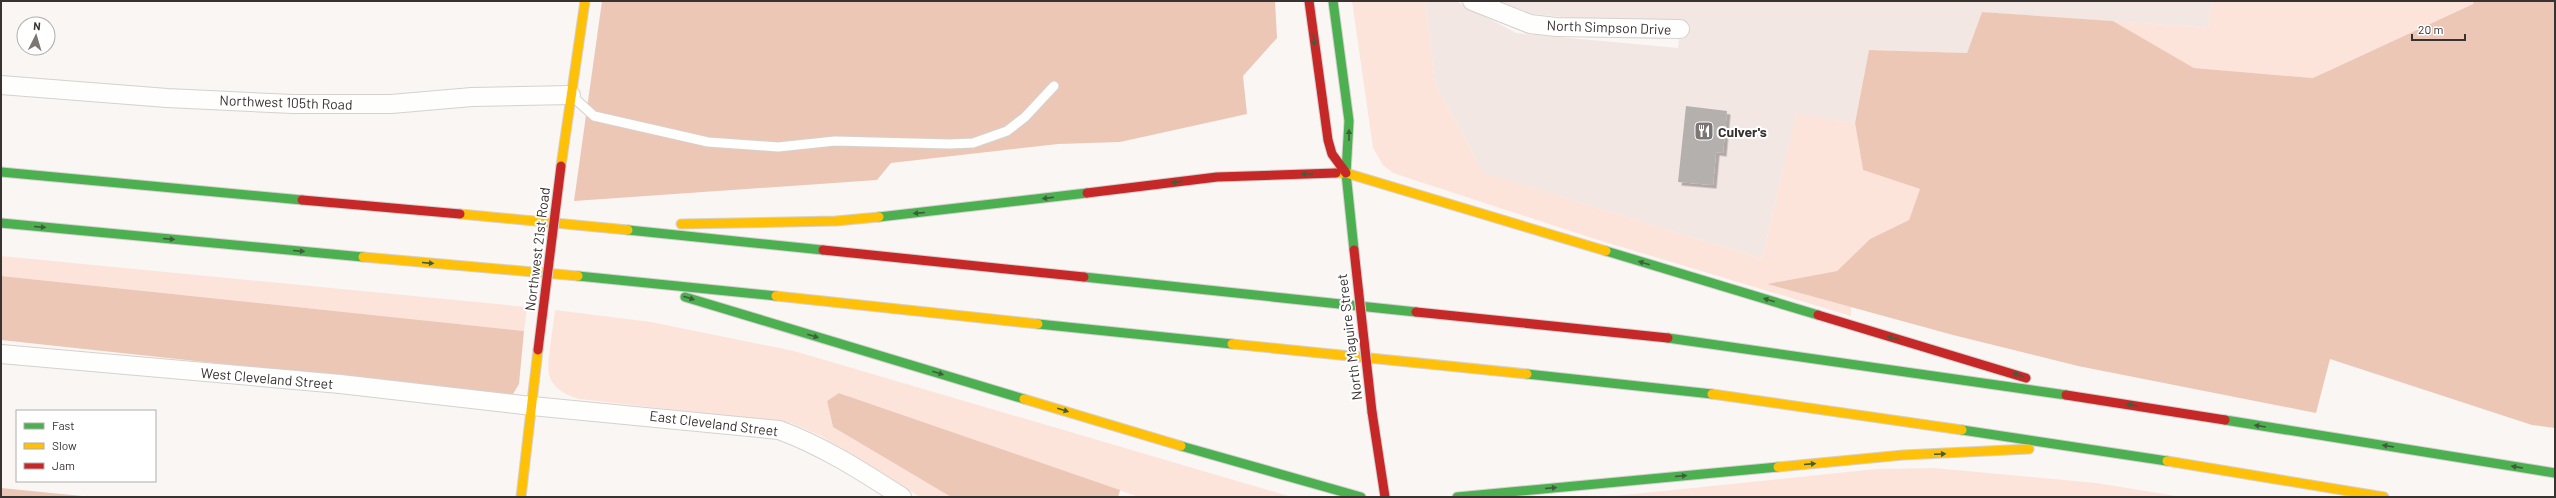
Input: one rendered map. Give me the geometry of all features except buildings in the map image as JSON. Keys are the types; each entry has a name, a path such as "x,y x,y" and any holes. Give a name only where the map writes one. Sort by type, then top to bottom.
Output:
{"main road":[{"name":"Northwest 21st Road","path":"521,497 561,166 585,1"},
{"path":"1309,1 1328,140 1332,154 1346,173"},
{"name":"North Maguire Street","path":"1333,1 1349,121 1346,173 1354,250 1372,412 1385,497"},
{"path":"1,172 586,226 1682,339 2095,399 2555,473"},
{"path":"586,226 836,221 954,210 1217,177 1346,173 2095,399"},
{"path":"1,223 638,282 1705,392 2081,447 2384,497"},
{"path":"638,282 1211,456 1361,497"},
{"path":"1457,497 1903,455 2081,447"}],"street":[{"name":"North Simpson Drive","path":"1472,1 1530,24 1556,28 1680,29"},
{"name":"Northwest 105th Road","path":"1,85 168,98 292,104 391,104 472,97 571,96"},
{"name":"West Cleveland Street","path":"1,354 340,384 532,406"},
{"name":"East Cleveland Street","path":"532,406 779,430 799,437 851,465 902,497"}],"lane":[{"path":"571,96 594,116 708,142 778,146 835,142 950,144 973,143 1007,131 1025,117 1054,86"}],"shaded area":[{"path":"602,1 1275,1 1277,38 1243,76 1247,114 1120,142 1058,144 891,163 877,180 574,201"},
{"path":"1352,1 1425,1 1435,84 1472,151 1481,172 1762,259 1796,114 1855,123 1863,170 1920,189 1909,220 1870,239 1837,271 1768,284 1851,307 1851,316 1595,239 1393,173 1383,165 1373,148"},
{"path":"1425,1 1456,1 1516,33 1678,48 1681,22 1572,18 1533,14 1495,1 2212,1 2208,28 1982,12 1967,53 1869,50 1855,123 1796,115 1762,259 1480,172 1472,151 1435,84"},
{"path":"2212,1 2474,1 2473,4 2313,78 2194,68 2113,21 2208,28"},
{"path":"2474,1 2555,1 2555,428 2532,425 2330,359 2316,413 2078,366 1953,335 1767,284 1837,271 1870,239 1909,220 1920,189 1863,170 1855,123 1869,50 1967,53 1982,12 2113,21 2194,68 2313,78 2473,4"},
{"path":"1,256 527,307 524,331 1,276"},
{"path":"1,276 524,331 519,384 513,394 500,394 1,340"},
{"path":"555,310 651,322 794,351 1292,497 1139,497 840,393 827,401 833,427 951,497 920,497 821,436 791,423 579,399 569,396 557,388 551,380 548,370"},
{"path":"839,393 1120,490 1118,497 951,497 833,427 827,401"},
{"path":"1934,468 2096,483 2183,497 1605,497 1876,469"},
{"path":"1,488 92,497 1,497"}],"traffic: fast":[{"path":"1333,1 1349,121 1346,173 1354,250"},
{"path":"1,172 302,200"},
{"path":"879,217 1087,193"},
{"path":"1,223 363,257"},
{"path":"628,230 823,250"},
{"path":"1606,251 1818,315"},
{"path":"578,276 776,296"},
{"path":"1084,277 1416,312"},
{"path":"685,297 1024,399"},
{"path":"1038,324 1232,344"},
{"path":"1668,338 2066,395"},
{"path":"1527,374 1712,394"},
{"path":"2225,420 2555,473"},
{"path":"1962,430 2167,461"},
{"path":"1181,446 1361,497"},
{"path":"1457,497 1778,467"}],"traffic: slow":[{"path":"561,166 585,1"},
{"path":"1336,173 1346,173 1606,251"},
{"path":"460,214 628,230"},
{"path":"681,224 836,221 879,217"},
{"path":"363,257 578,276"},
{"path":"776,296 1038,324"},
{"path":"1232,344 1527,374"},
{"path":"521,497 538,350"},
{"path":"1712,394 1962,430"},
{"path":"1024,399 1181,446"},
{"path":"1778,467 1903,455 2029,449"},
{"path":"2167,461 2384,497"}],"traffic: jam":[{"path":"1309,1 1328,140 1332,154 1346,173"},
{"path":"538,350 561,166"},
{"path":"1087,193 1217,177 1336,173"},
{"path":"302,200 460,214"},
{"path":"823,250 1084,277"},
{"path":"1354,250 1372,412"},
{"path":"1416,312 1668,338"},
{"path":"1818,315 2026,378"},
{"path":"2066,395 2225,420"},
{"path":"1372,412 1385,497"}],"place":[{"name":"Culver's","path":"1704,131"}]}
